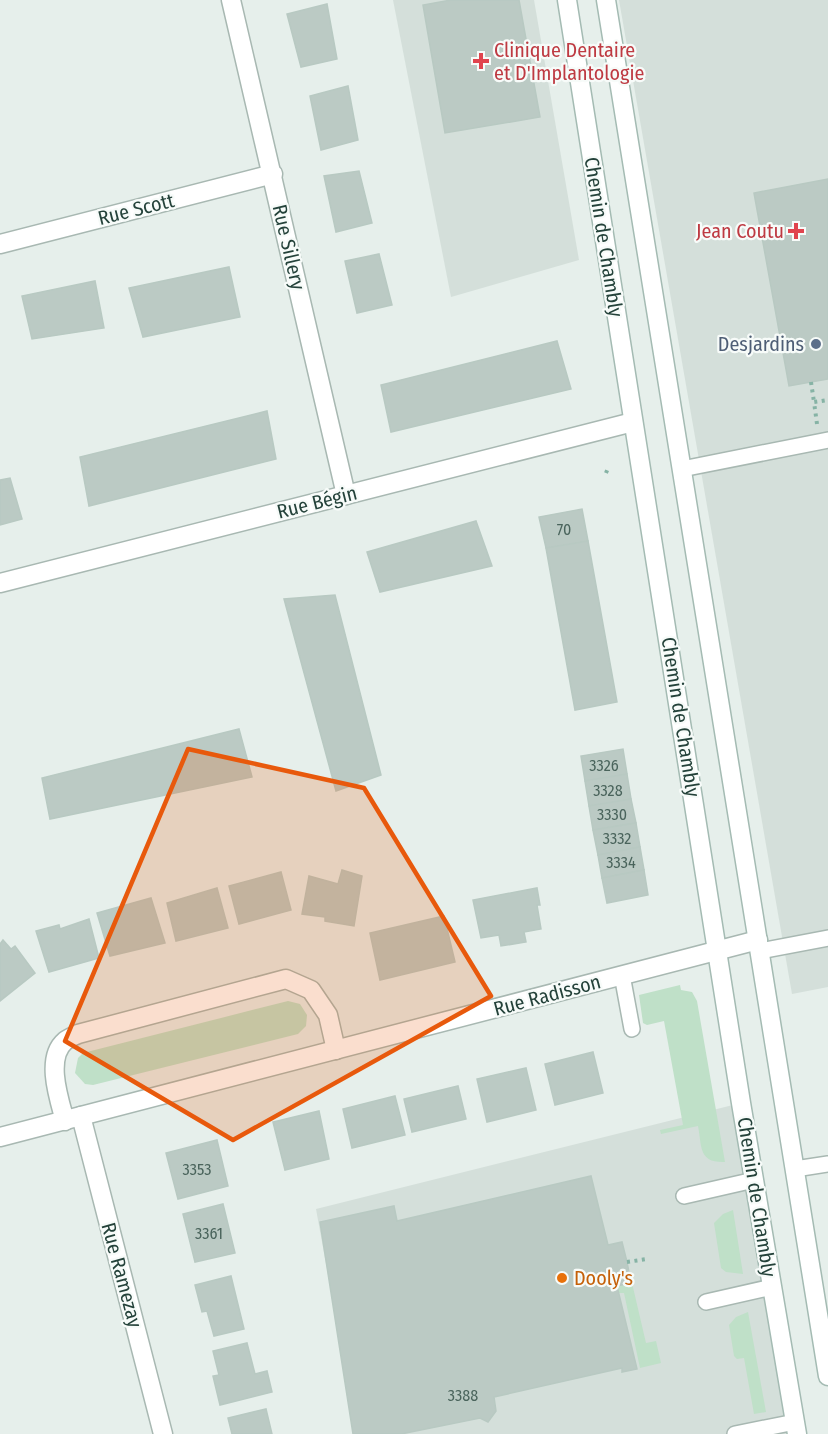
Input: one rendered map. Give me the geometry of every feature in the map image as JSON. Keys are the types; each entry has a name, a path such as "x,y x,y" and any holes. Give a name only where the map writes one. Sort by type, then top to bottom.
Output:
{"street":[{"name":"Rue Sillery","path":"231,0 346,495"},
{"name":"Chemin de Chambly","path":"567,0 754,1180 796,1428"},
{"name":"Chemin de Chambly","path":"606,0 828,1376"},
{"name":"Rue Scott","path":"0,243 273,174"},
{"name":"Rue Bégin","path":"0,583 633,422"},
{"name":"Rue Radisson","path":"0,1137 718,950 759,945"},
{"path":"73,1118 56,1087 55,1057 64,1042 78,1034 286,979 311,990 328,1015 336,1050"},
{"name":"Rue Ramezay","path":"73,1118 160,1433"}],"lane":[{"path":"682,469 824,440"},
{"path":"759,945 828,938"},
{"path":"622,975 632,1029"},
{"path":"795,1169 828,1164"},
{"path":"684,1196 754,1180"},
{"path":"706,1302 772,1287"},
{"path":"735,1434 796,1428"}],"path":[{"path":"811,382 824,440"},
{"path":"814,402 828,400"},
{"path":"627,1262 647,1259"}],"highlighted area":[{"path":"188,749 364,788 491,996 233,1140 65,1041"}],"shaded area":[{"path":"393,0 534,0 579,260 451,297"},
{"path":"619,0 828,0 828,987 792,994"},
{"path":"741,1103 797,1434 357,1434 316,1209"}],"green space":[{"path":"680,985 681,990 692,992 697,1001 725,1162 710,1160 703,1152 698,1126 661,1134 660,1130 683,1125 664,1021 647,1025 643,1023 639,995"},
{"path":"288,1001 300,1004 307,1015 306,1026 298,1034 93,1085 85,1084 75,1073 78,1058 83,1053"},
{"path":"733,1210 743,1274 726,1272 721,1268 714,1223 723,1214"},
{"path":"632,1283 646,1343 656,1341 661,1363 640,1368 624,1293 619,1293 618,1286"},
{"path":"748,1312 766,1412 754,1414 744,1358 737,1359 734,1356 729,1325 736,1317"}],"building":[{"name":"Clinique Dentaire et D'Implantologie","path":"451,0 519,0 540,117 445,133 423,5"},
{"path":"327,4 337,59 301,67 287,14"},
{"path":"348,86 358,140 321,150 310,96"},
{"path":"359,171 372,223 336,232 324,176"},
{"path":"828,179 828,379 789,386 754,193"},
{"path":"379,254 392,305 357,313 345,261"},
{"path":"229,267 240,317 143,337 129,288"},
{"path":"95,281 104,328 32,339 22,296"},
{"path":"557,341 571,389 391,432 381,385"},
{"path":"267,411 276,459 89,506 80,457"},
{"path":"10,478 22,519 0,525 0,480"},
{"path":"582,509 588,541 546,548 539,517"},
{"path":"476,521 492,566 380,592 367,552"},
{"path":"588,541 617,702 575,710 546,548"},
{"path":"335,595 381,775 336,791 284,599"},
{"path":"239,729 252,777 50,819 42,778"},
{"path":"623,749 627,774 585,781 581,756"},
{"path":"627,774 631,799 589,806 585,781"},
{"path":"631,799 636,823 593,830 589,806"},
{"path":"636,823 640,847 598,855 593,830"},
{"path":"640,847 644,870 602,878 598,855"},
{"path":"342,870 362,876 354,926 325,921 325,917 302,914 309,876 338,884"},
{"path":"644,870 648,895 607,903 602,878"},
{"path":"281,872 291,910 239,924 229,886"},
{"path":"217,888 228,928 176,941 167,903"},
{"path":"537,888 541,929 524,932 526,942 501,946 499,935 481,938 473,900"},
{"path":"151,898 165,943 110,956 97,913"},
{"path":"444,916 455,962 380,980 370,933"},
{"path":"89,919 99,958 49,972 36,931 59,925 60,929"},
{"path":"3,940 11,949 15,946 35,973 0,1001 0,944"},
{"path":"593,1052 603,1093 555,1105 545,1064"},
{"path":"526,1068 536,1110 487,1122 477,1079"},
{"path":"458,1086 466,1119 412,1132 404,1099"},
{"path":"395,1096 405,1135 352,1148 343,1109"},
{"path":"319,1111 329,1159 285,1170 273,1122"},
{"path":"217,1140 228,1186 178,1199 166,1153"},
{"path":"591,1176 608,1245 622,1242 627,1262 631,1283 617,1286 637,1369 622,1372 622,1368 494,1397 496,1411 488,1422 480,1418 401,1434 353,1434 320,1222 394,1206 397,1221"},
{"path":"223,1204 235,1253 195,1262 183,1214"},
{"path":"231,1276 244,1329 214,1336 207,1311 202,1312 195,1285"},
{"path":"247,1343 255,1374 267,1371 272,1392 220,1405 213,1376 219,1375 213,1351"},
{"path":"266,1409 272,1434 232,1434 228,1418"}],"place":[{"name":"Clinique Dentaire et D'Implantologie","path":"481,61"},
{"name":"Jean Coutu","path":"796,231"},
{"name":"Desjardins","path":"816,344"},
{"name":"Dooly's","path":"562,1278"}]}
